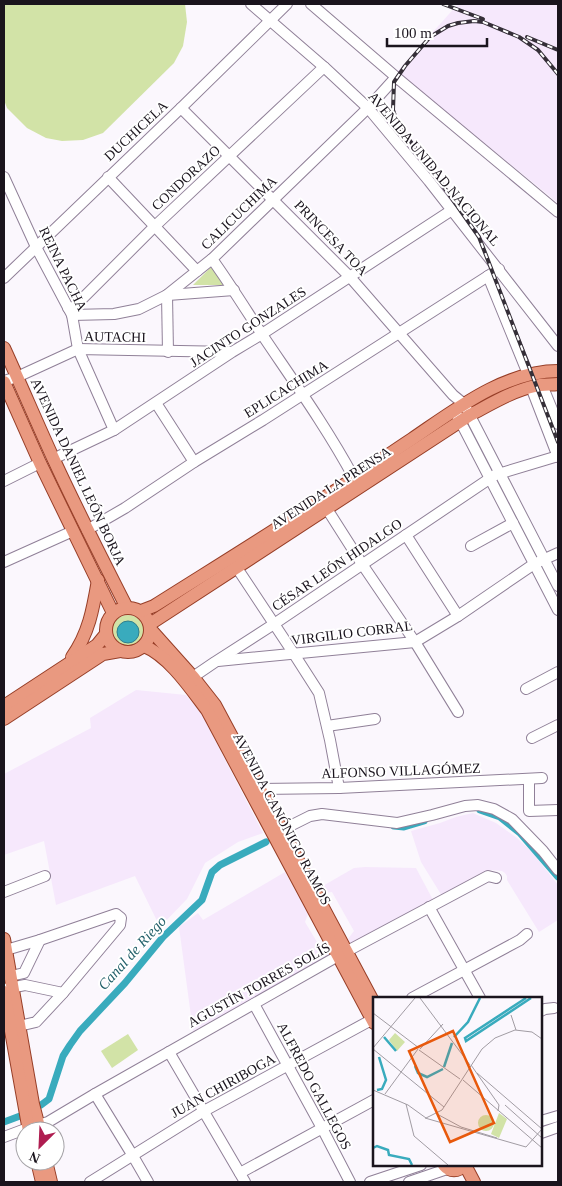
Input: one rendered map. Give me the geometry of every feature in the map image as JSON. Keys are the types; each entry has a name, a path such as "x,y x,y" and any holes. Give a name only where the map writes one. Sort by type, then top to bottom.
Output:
{"main road":[{"name":"AVENIDA DANIEL LEÓN BORJA","path":"4,348 53,459 127,608"},
{"name":"AVENIDA LA PRENSA","path":"141,611 154,606 354,478 462,413 504,398 557,369"},
{"name":"AVENIDA DANIEL LEÓN BORJA","path":"4,381 40,463 113,613"},
{"name":"AVENIDA LA PRENSA","path":"534,382 558,384"},
{"name":"AVENIDA LA PRENSA","path":"151,627 327,509 462,413"},
{"path":"68,664 90,624 98,580"},
{"path":"127,608 141,611 147,617 151,627 148,642 132,652 120,650 111,644 106,634 106,626 113,613 127,608"},
{"name":"AVENIDA CANÓNIGO RAMOS","path":"151,627 194,677 215,705 282,830 373,1019"},
{"path":"4,706 97,645 106,634"},
{"name":"AVENIDA CANÓNIGO RAMOS","path":"144,646 160,655 186,682 207,710 343,954 373,1001"},
{"path":"4,718 103,654 120,650"},
{"path":"5,944 8,986 33,1121"},
{"path":"8,986 19,1026 33,1104 34,1121"},
{"path":"447,1168 459,1170 463,1166"},
{"path":"465,1166 474,1182"},
{"path":"447,1168 457,1182"}],"street":[{"name":"AVENIDA UNIDAD NACIONAL","path":"251,4 368,108 452,210 558,346"},
{"name":"DUCHICELA","path":"4,278 287,4"},
{"path":"311,4 558,212"},
{"name":"CONDORAZO","path":"70,312 155,226 324,67"},
{"name":"CALICUCHIMA","path":"70,312 114,314 139,309 167,296 212,259 274,200 368,108 396,77"},
{"name":"PRINCESA TOA","path":"181,108 350,277 453,395 462,413"},
{"name":"REINA PACHA","path":"4,177 36,247 70,312 78,349 114,430"},
{"path":"108,177 197,271"},
{"name":"JACINTO GONZALES","path":"53,459 114,430 452,210"},
{"path":"212,259 303,394 354,478"},
{"name":"EPLICACHIMA","path":"87,530 125,508 194,462 499,269"},
{"path":"488,276 534,382 558,456"},
{"path":"168,352 167,296 234,290"},
{"name":"AUTACHI","path":"4,381 18,377 78,349 232,352"},
{"path":"534,382 558,424"},
{"path":"156,403 194,462"},
{"path":"462,413 495,476 522,516 558,586"},
{"name":"CÉSAR LEÓN HIDALGO","path":"194,677 495,476 558,456"},
{"path":"4,481 40,463"},
{"path":"495,476 513,523 558,610"},
{"path":"327,509 415,642 458,712"},
{"path":"471,546 513,523"},
{"path":"4,562 73,531"},
{"path":"406,535 458,616"},
{"name":"VIRGILIO CORRAL","path":"215,662 415,642 458,616 534,564 558,553"},
{"path":"237,568 319,693 339,788"},
{"path":"526,689 558,672"},
{"path":"327,726 375,719"},
{"path":"532,738 558,725"},
{"name":"ALFONSO VILLAGÓMEZ","path":"260,789 339,788 542,778"},
{"path":"529,779 529,811 558,810"},
{"path":"282,830 310,816 322,814 397,823 466,806 478,805 494,809 512,819 543,851 558,870"},
{"path":"4,892 45,876"},
{"name":"AGUSTÍN TORRES SOLÍS","path":"50,1121 254,1004 429,907 488,876 496,878"},
{"path":"429,907 479,997"},
{"path":"5,944 40,940 116,914 121,918 120,925 36,1022 19,1026"},
{"path":"414,997 520,940 527,934"},
{"path":"8,986 24,973 40,940"},
{"path":"8,986 24,984 63,993"},
{"name":"ALFREDO GALLEGOS","path":"254,1004 350,1182"},
{"path":"542,1010 554,1008"},
{"name":"JUAN CHIRIBOGA","path":"90,1182 204,1111 373,1022"},
{"path":"169,1052 242,1178 322,1128 373,1101"},
{"path":"95,1094 148,1182"},
{"path":"542,1118 558,1116"},
{"path":"542,1133 558,1127"},
{"path":"370,1182 418,1166"},
{"path":"409,1182 447,1168"}],"shaded area":[{"path":"458,4 555,4 558,6 558,203 397,72"},
{"path":"136,690 186,695 201,713 263,833 238,842 205,863 187,899 160,927 135,876 56,905 44,841 4,855 4,774 91,728 90,718"},
{"path":"473,813 496,823 532,852 558,885 558,920 539,932 507,880 507,876 502,871 491,870 442,896 421,862 411,831"},
{"path":"354,868 416,868 433,900 351,944 348,939 354,931 332,892 324,893 321,887"},
{"path":"285,872 308,914 305,922 320,947 324,946 330,957 193,1031 179,927 198,913 203,920"}],"green space":[{"path":"6,4 185,4 187,22 183,46 174,63 103,133 83,140 62,141 46,138 27,128 7,108 4,100 4,6"},
{"path":"214,264 227,285 193,285"},
{"path":"128,615 140,619 144,631 140,643 128,647 116,643 112,631 116,619"},
{"path":"128,1034 138,1050 112,1068 101,1051"}],"water":[{"path":"128,621 136,624 139,632 136,640 128,643 120,640 117,632 120,624"}],"waterway":[{"name":"Canal de Riego","path":"480,810 500,817 520,833 558,877"},
{"name":"Canal de Riego","path":"394,826 404,827 424,821"},
{"name":"Canal de Riego","path":"41,1105 49,1099 63,1056 80,1031 125,983 163,937 202,900 212,872 220,865 266,842"},
{"name":"Canal de Riego","path":"4,1122 20,1116"}],"railway":[{"path":"443,4 483,19"},
{"path":"558,74 538,50 519,37 483,22 458,23 448,26 430,37 405,66 394,82 393,110 398,125 479,237 558,442"},
{"path":"527,37 558,50"}]}
